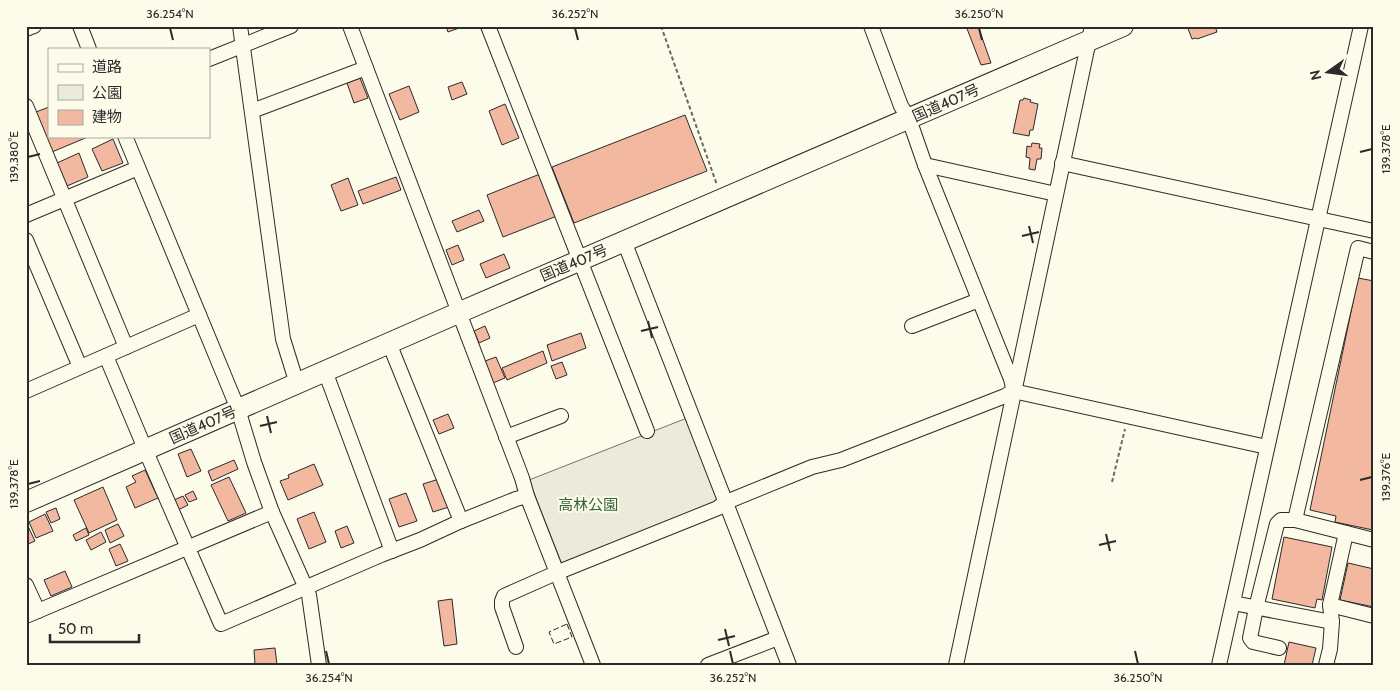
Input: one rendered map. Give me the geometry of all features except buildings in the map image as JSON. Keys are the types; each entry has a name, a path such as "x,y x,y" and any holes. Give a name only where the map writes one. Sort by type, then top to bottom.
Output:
{"highway":[{"name":"国道407号","path":"26,502 909,119 1091,33 1123,26"}],"street":[{"path":"26,29 34,26"},
{"path":"80,26 89,48"},
{"path":"240,26 283,339 297,384"},
{"path":"210,59 291,26"},
{"path":"350,26 522,478 556,573 593,665"},
{"path":"488,26 647,431"},
{"path":"871,26 901,106 909,119 925,165 1011,379 1013,391"},
{"path":"1219,665 1360,26"},
{"path":"956,665 1091,33"},
{"path":"252,111 366,68"},
{"path":"26,106 126,347"},
{"path":"126,138 238,410 272,512 309,595 319,665"},
{"path":"1062,163 1374,231"},
{"path":"925,165 1056,194"},
{"path":"26,215 138,168"},
{"path":"26,240 80,367"},
{"path":"624,242 724,503 789,665"},
{"path":"1295,520 1358,248 1374,252"},
{"path":"912,326 979,300"},
{"path":"28,386 80,367 199,315"},
{"path":"390,343 461,521"},
{"path":"106,356 221,624 461,521 527,496"},
{"path":"325,371 392,551"},
{"path":"516,647 502,606 504,596 718,508 724,503 812,468 842,460 1005,396 1013,391 1267,447"},
{"path":"506,437 561,416"},
{"path":"26,586 32,614 272,512"},
{"path":"1279,648 1254,642 1250,638 1276,524 1281,520 1295,520 1374,540"},
{"path":"1326,665 1330,649 1332,622 1330,605 1346,533"},
{"path":"1233,603 1332,622"},
{"path":"1330,605 1374,616"},
{"path":"708,665 778,638"}],"path":[{"path":"661,26 717,185 724,198"},
{"path":"1112,482 1128,416"}],"green space":[{"name":"高林公園","path":"687,418 717,498 714,502 565,564 561,562 529,480"}],"fence":[{"path":"567,624 572,637 554,644 549,632 567,624"}]}
